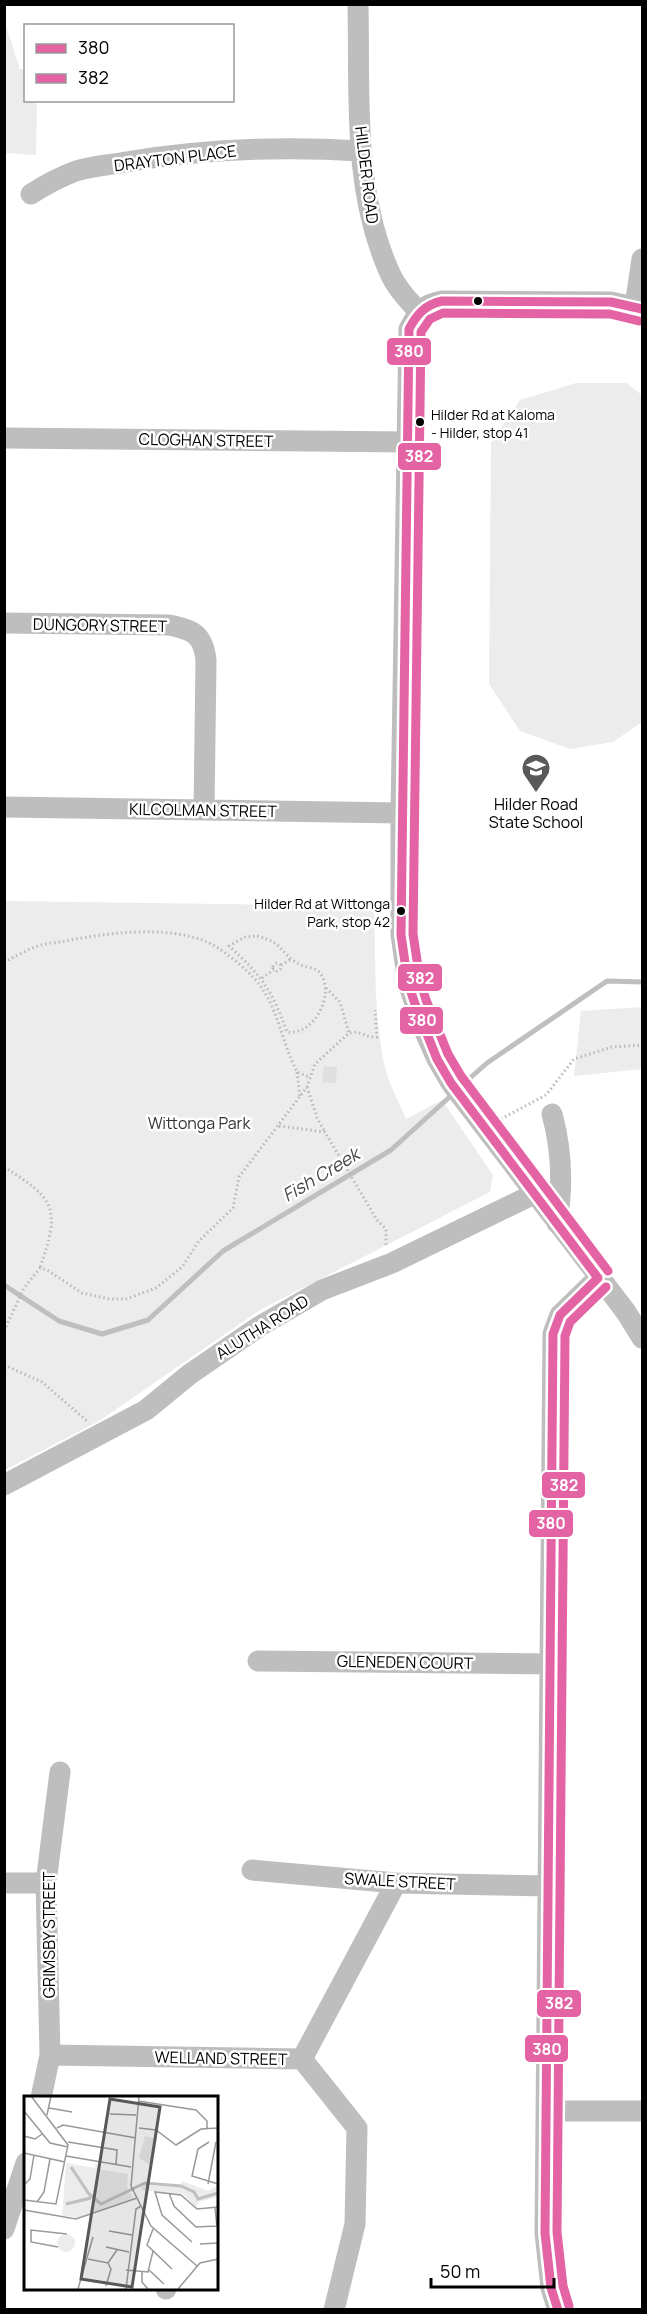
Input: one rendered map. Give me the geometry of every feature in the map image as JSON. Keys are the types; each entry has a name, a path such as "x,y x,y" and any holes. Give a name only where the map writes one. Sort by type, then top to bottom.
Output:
{"street":[{"name":"HILDER ROAD","path":"358,4 361,151 375,232 389,272 418,311"},
{"name":"DRAYTON PLACE","path":"31,194 47,183 77,171 154,158 243,150 361,151"},
{"path":"642,259 639,307 611,302 442,301 429,303 418,311 409,329 400,813 401,935 408,982 428,1040 451,1083 642,1338"},
{"name":"CLOGHAN STREET","path":"4,438 408,442"},
{"name":"DUNGORY STREET","path":"4,623 169,625 186,629 198,636 205,647 206,660 204,810"},
{"name":"KILCOLMAN STREET","path":"4,807 400,813"},
{"path":"552,1114 558,1136 562,1191 556,1223"},
{"name":"ALUTHA ROAD","path":"4,1485 146,1410 190,1374 260,1326 322,1290 392,1263 534,1194"},
{"path":"558,2310 550,2289 545,2233 548,2111 553,1334 561,1315 598,1278"},
{"name":"GLENEDEN COURT","path":"258,1660 551,1664"},
{"name":"GRIMSBY STREET","path":"41,2096 50,2055 46,1883 60,1772"},
{"name":"SWALE STREET","path":"252,1870 396,1883 549,1886"},
{"path":"4,1883 46,1883"},
{"name":"WELLAND STREET","path":"50,2055 302,2059 396,1883"},
{"path":"302,2059 357,2128 355,2224 334,2310"},
{"path":"548,2111 642,2111"},
{"path":"14,2218 24,2172"}],"path":[{"path":"4,962 39,946 125,932 178,934 207,942 236,962 271,1002 297,1072 300,1097"},
{"path":"256,936 277,942 291,959 300,965 317,970 321,974 325,988 322,1006 317,1017 309,1025 287,1032 274,997 262,978 229,946 245,937 256,936"},
{"path":"262,978 274,970 279,971 281,965 291,959"},
{"path":"325,988 340,1002 350,1033"},
{"path":"39,1268 47,1270 71,1288 82,1293 109,1299 126,1299 156,1288 182,1267 199,1241 233,1208 239,1177 307,1087 315,1064 350,1033 357,1032 377,1037 375,1010"},
{"path":"478,1120 546,1095 574,1059 612,1047 642,1046"},
{"path":"297,1072 309,1077"},
{"path":"307,1087 317,1118 377,1220 386,1229 386,1244 392,1263"},
{"path":"279,1126 325,1132"},
{"path":"4,1167 33,1185 48,1200 52,1216 46,1248 39,1268 24,1288 4,1331"},
{"path":"4,1365 42,1382 86,1419 100,1436"}],"green space":[{"path":"5,23 20,69 24,69 24,102 37,102 36,155 5,153"},
{"path":"576,383 626,383 642,395 642,722 613,742 570,749 520,731 489,684 491,443 520,400"},
{"name":"Wittonga Park","path":"5,901 374,906 379,1031 386,1072 393,1090 406,1119 442,1100 493,1175 490,1192 260,1310 99,1421 5,1470"},
{"path":"642,1007 642,1069 574,1076 581,1011"}],"building":[{"path":"324,1066 337,1067 336,1083 322,1082"}],"waterway":[{"name":"Fish Creek","path":"461,1086 487,1063 607,981 642,982"},
{"name":"Fish Creek","path":"4,1285 59,1321 102,1334 148,1320 223,1251 391,1150 454,1093"}],"transit line":[{"name":"380","path":"598,1278 451,1083 437,1059 408,983 401,935 409,329 422,311 442,301 611,302 642,309"},
{"name":"382","path":"608,1271 461,1076 448,1054 420,980 413,934 421,332 430,319 443,313 610,314 639,321"},
{"name":"380","path":"558,2310 551,2288 545,2233 553,1334 560,1315 598,1278"},
{"name":"382","path":"569,2306 563,2286 557,2232 565,1336 570,1322 606,1287"}],"place":[{"name":"Hilder Rd at Kaloma - Hilder, stop 41","path":"420,422"},
{"name":"Hilder Road State School","path":"536,794"},
{"name":"Hilder Rd at Wittonga Park, stop 42","path":"401,911"}]}
